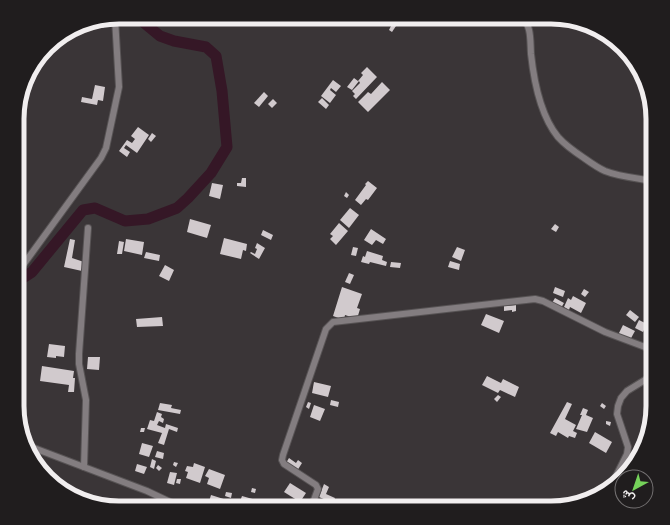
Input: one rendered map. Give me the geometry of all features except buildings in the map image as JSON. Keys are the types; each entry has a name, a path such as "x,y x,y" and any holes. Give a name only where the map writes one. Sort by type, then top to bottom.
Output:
{"street":[{"path":"24,264 101,158 106,148 119,86 115,24"},
{"path":"528,24 532,66 540,100 550,126 558,137 570,148 605,171 646,180"},
{"path":"84,467 86,400 79,364 79,354 88,228"},
{"path":"314,501 318,489 316,485 284,464 282,460 326,329 333,322 535,300 543,301 605,332 646,347"},
{"path":"617,474 627,454 628,447 617,414 618,406 621,398 627,391 646,379"},
{"path":"34,448 147,491 164,501"}],"waterway":[{"path":"24,277 32,272 83,210 95,208 125,221 148,219 177,208 211,173 227,147 222,91 216,56 206,47 174,41 160,36 145,24"}]}
